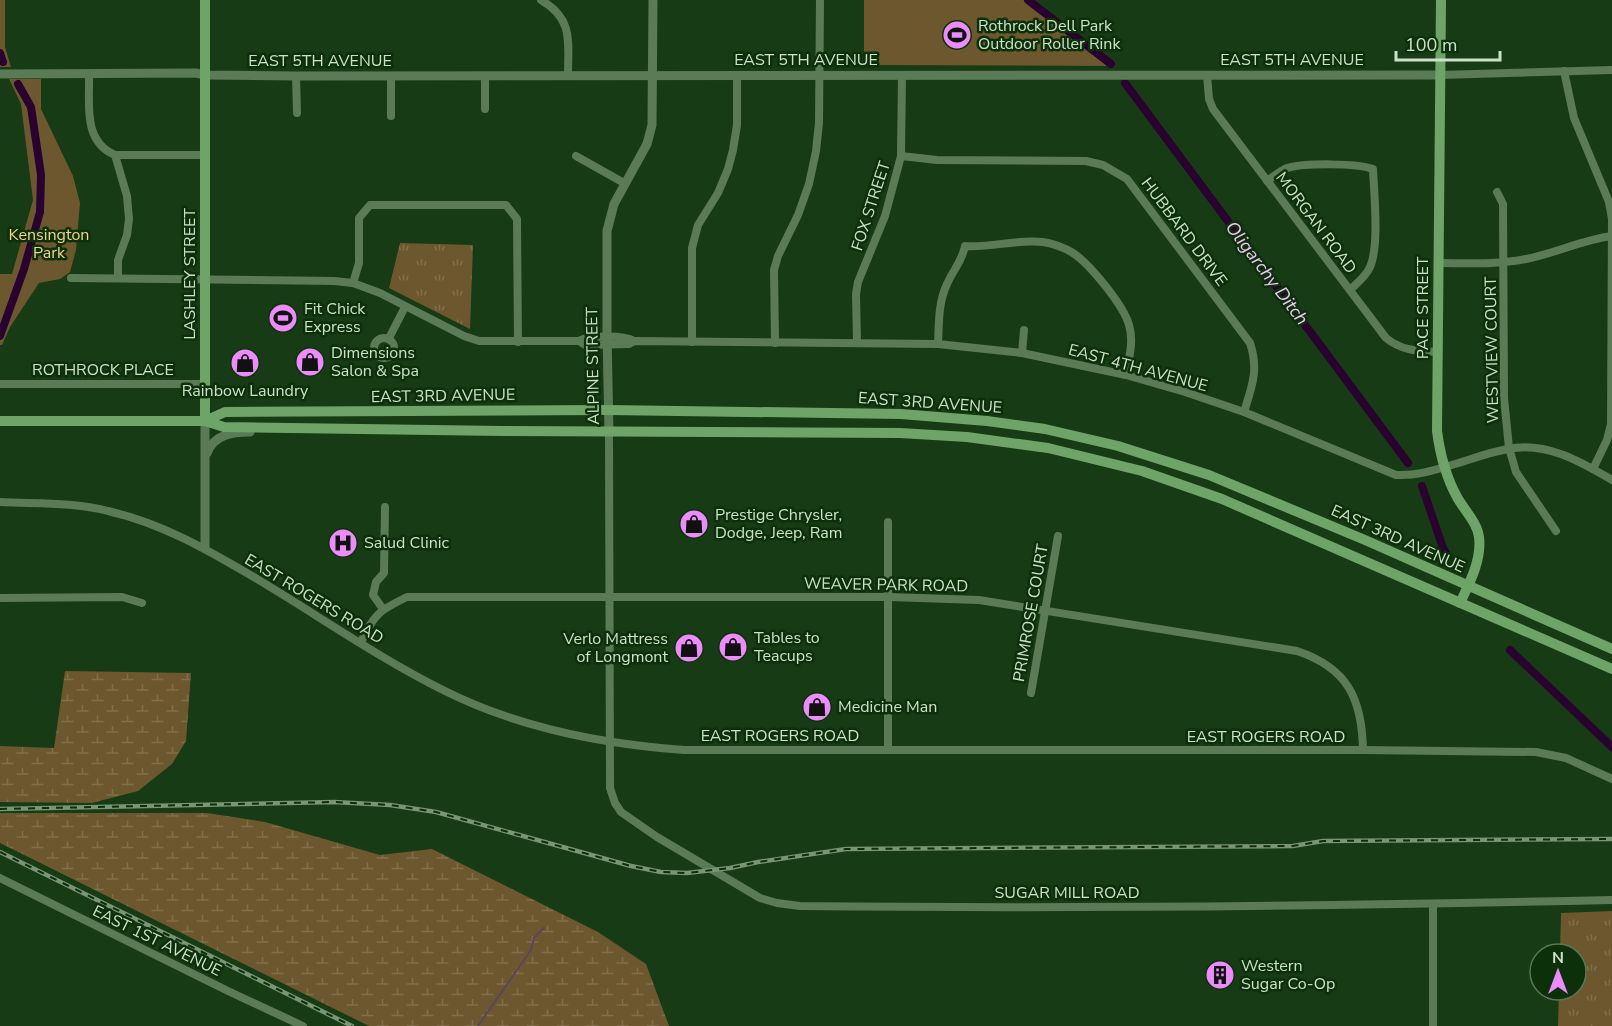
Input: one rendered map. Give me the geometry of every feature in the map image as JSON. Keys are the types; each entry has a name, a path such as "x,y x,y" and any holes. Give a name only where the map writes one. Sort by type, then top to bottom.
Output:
{"main road":[{"name":"LASHLEY STREET","path":"205,0 205,421"},
{"name":"PACE STREET","path":"1441,0 1437,431 1444,467 1454,492 1478,533 1479,554 1460,603"},
{"name":"EAST 3RD AVENUE","path":"205,421 225,412 608,410 920,415 996,422 1072,434 1209,475 1355,536 1612,649"},
{"name":"EAST 3RD AVENUE","path":"0,421 205,421 224,427 284,428 900,433 967,437 1048,448 1142,471 1222,499 1612,669"}],"street":[{"path":"541,0 560,14 566,24 568,75"},
{"name":"ALPINE STREET","path":"610,742 608,231 614,204 650,135 653,115 653,0"},
{"path":"775,343 774,270 778,256 798,215 811,173 819,123 819,0"},
{"name":"EAST 5TH AVENUE","path":"0,74 1440,75 1612,70"},
{"path":"1564,71 1575,118 1609,202 1612,219 1611,424 1607,440 1593,469"},
{"path":"89,74 90,125 98,144 106,151 115,155 205,155"},
{"path":"692,342 692,248 698,225 718,193 733,150 737,125 736,75"},
{"name":"FOX STREET","path":"857,342 858,282 885,216 901,156 902,75"},
{"name":"MORGAN ROAD","path":"1207,75 1209,99 1213,109 1386,338 1406,350 1437,352"},
{"path":"296,76 297,113"},
{"path":"390,76 392,117"},
{"path":"485,76 485,109"},
{"path":"115,155 127,196 129,212 127,235 118,260 118,278"},
{"path":"576,156 624,183"},
{"name":"HUBBARD DRIVE","path":"901,156 937,160 1086,160 1103,165 1127,179 1250,343 1256,367 1255,378 1244,412"},
{"path":"1267,181 1284,169 1295,166 1357,165 1373,169 1374,259 1369,271 1350,290"},
{"name":"WESTVIEW COURT","path":"1497,192 1503,204 1504,398 1509,448 1516,472 1556,531"},
{"path":"353,283 359,263 359,218 370,205 506,206 517,219 519,342"},
{"path":"1438,263 1503,263 1529,259 1586,240 1612,236"},
{"path":"938,344 941,300 947,284 962,260 965,246 1043,242 1073,253 1093,271 1125,313 1132,338 1126,375"},
{"name":"EAST 4TH AVENUE","path":"71,278 206,278 353,283 380,293 464,336 479,341 579,341 585,345 607,341 629,344 634,341 857,342 938,344 1022,353 1126,375 1244,412 1396,476 1417,475 1509,448 1529,447 1548,449 1571,458 1612,480"},
{"path":"389,338 405,307"},
{"path":"1022,353 1024,330"},
{"name":"ROTHROCK PLACE","path":"0,384 205,384"},
{"name":"LASHLEY STREET","path":"205,421 205,548"},
{"path":"205,458 210,445 227,434 269,432 284,428"},
{"name":"EAST ROGERS ROAD","path":"0,502 77,505 106,510 164,528 205,548 404,669 469,702 540,727 610,742 684,750 1363,750 1546,753 1581,763 1612,779"},
{"path":"383,609 372,595 375,582 384,573 385,507"},
{"path":"888,522 888,749"},
{"name":"PRIMROSE COURT","path":"1031,693 1058,536"},
{"path":"0,598 123,597 142,603"},
{"name":"WEAVER PARK ROAD","path":"361,642 369,624 383,609 407,597 969,599 1297,651 1311,656 1330,666 1349,685 1360,721 1363,750"},
{"name":"SUGAR MILL ROAD","path":"610,742 610,788 621,812 750,893 777,903 800,906 944,907 1433,904 1612,900"},
{"name":"EAST 1ST AVENUE","path":"0,878 303,1026"},
{"path":"1433,904 1433,1026"}],"green space":[{"path":"0,0 5,0 5,47 11,67 0,67"},
{"path":"864,0 1028,0 1112,66 864,65"},
{"name":"Kensington Park","path":"9,79 41,79 41,109 73,176 80,203 76,250 70,272 60,279 39,283 0,345 0,274 12,274 33,200 21,104"},
{"path":"400,243 473,245 470,329 389,288"},
{"path":"65,671 191,673 186,741 172,764 138,791 92,803 0,802 0,746 54,748"},
{"path":"0,813 207,813 265,822 380,855 432,849 598,932 646,964 669,1026 369,1026 0,843"},
{"path":"1612,911 1612,1026 1558,1026 1559,1002 1588,1002 1588,942 1560,942 1561,913"}],"waterway":[{"name":"Oligarchy Ditch","path":"1028,0 1111,64"},
{"path":"0,53 3,62"},
{"name":"Oligarchy Ditch","path":"1125,83 1408,463"},
{"path":"0,336 24,269 40,212 41,175 31,107 18,84"},
{"name":"Oligarchy Ditch","path":"1422,486 1443,548 1448,556"},
{"name":"Oligarchy Ditch","path":"1510,650 1612,747"},
{"path":"478,1026 531,950 534,938 544,928"}],"railway":[{"path":"0,809 334,802 390,805 436,812 631,866 661,872 687,873 846,849 1293,846 1323,841 1612,839"},
{"path":"0,852 352,1026"}],"place":[{"name":"Rothrock Dell Park Outdoor Roller Rink","path":"957,35"},
{"name":"Fit Chick Express","path":"283,318"},
{"name":"Dimensions Salon & Spa","path":"310,362"},
{"name":"Rainbow Laundry","path":"245,363"},
{"name":"Prestige Chrysler, Dodge, Jeep, Ram","path":"694,524"},
{"name":"Salud Clinic","path":"343,543"},
{"name":"Tables to Teacups","path":"733,647"},
{"name":"Verlo Mattress of Longmont","path":"689,648"},
{"name":"Medicine Man","path":"817,707"},
{"name":"Western Sugar Co-Op","path":"1220,975"}]}
